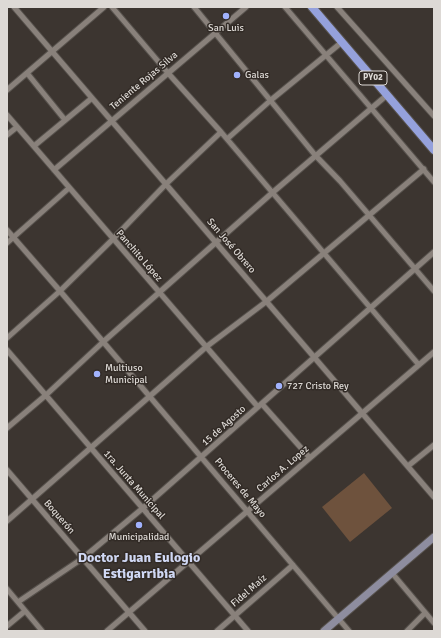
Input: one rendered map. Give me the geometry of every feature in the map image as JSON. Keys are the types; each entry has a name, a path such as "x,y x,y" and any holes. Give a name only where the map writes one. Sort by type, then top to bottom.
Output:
{"highway":[{"name":"PY02","path":"312,7 434,150"},
{"name":"PY02","path":"317,7 434,145"}],"main road":[{"path":"324,631 434,537"}],"street":[{"name":"San José Obrero","path":"14,7 434,497"},
{"path":"7,90 104,7"},
{"path":"112,7 168,73 222,132 418,365"},
{"path":"194,7 216,32 315,155 340,181 434,291"},
{"name":"Teniente Rojas Silva","path":"54,170 246,7"},
{"path":"284,7 434,182"},
{"path":"337,7 434,116"},
{"path":"227,139 271,100 342,42"},
{"path":"27,72 65,120"},
{"path":"7,428 46,395 216,242 387,94"},
{"path":"34,146 92,98"},
{"name":"Panchito López","path":"7,115 206,347 310,458"},
{"path":"7,135 17,127"},
{"path":"7,338 60,291 113,240 166,184 222,132"},
{"path":"7,521 33,500 206,347 267,302 424,170"},
{"path":"7,243 70,188"},
{"name":"Proceres de Mayo","path":"7,230 349,631"},
{"name":"15 de Agosto","path":"18,602 83,558 143,508 202,458 434,252"},
{"name":"1ra. Junta Municipal","path":"7,350 248,631"},
{"name":"Carlos A. Lopez","path":"107,631 434,352"},
{"path":"408,466 434,445"},
{"name":"Boquerón","path":"7,470 145,631"},
{"name":"Fidel Maíz","path":"217,631 293,565"},
{"path":"392,573 434,623"},
{"path":"7,590 42,631"},
{"path":"7,626 25,611"},
{"path":"407,631 425,613"}],"shaded area":[{"path":"364,473 392,508 350,542 322,507"}],"place":[{"name":"San Luis","path":"226,16"},
{"name":"Galas","path":"237,75"},
{"name":"Multiuso Municipal","path":"97,374"},
{"name":"727 Cristo Rey","path":"279,386"},
{"name":"Municipalidad","path":"139,525"}],"district":[{"name":"Doctor Juan Eulogio Estigarribia","path":"139,566"}]}
